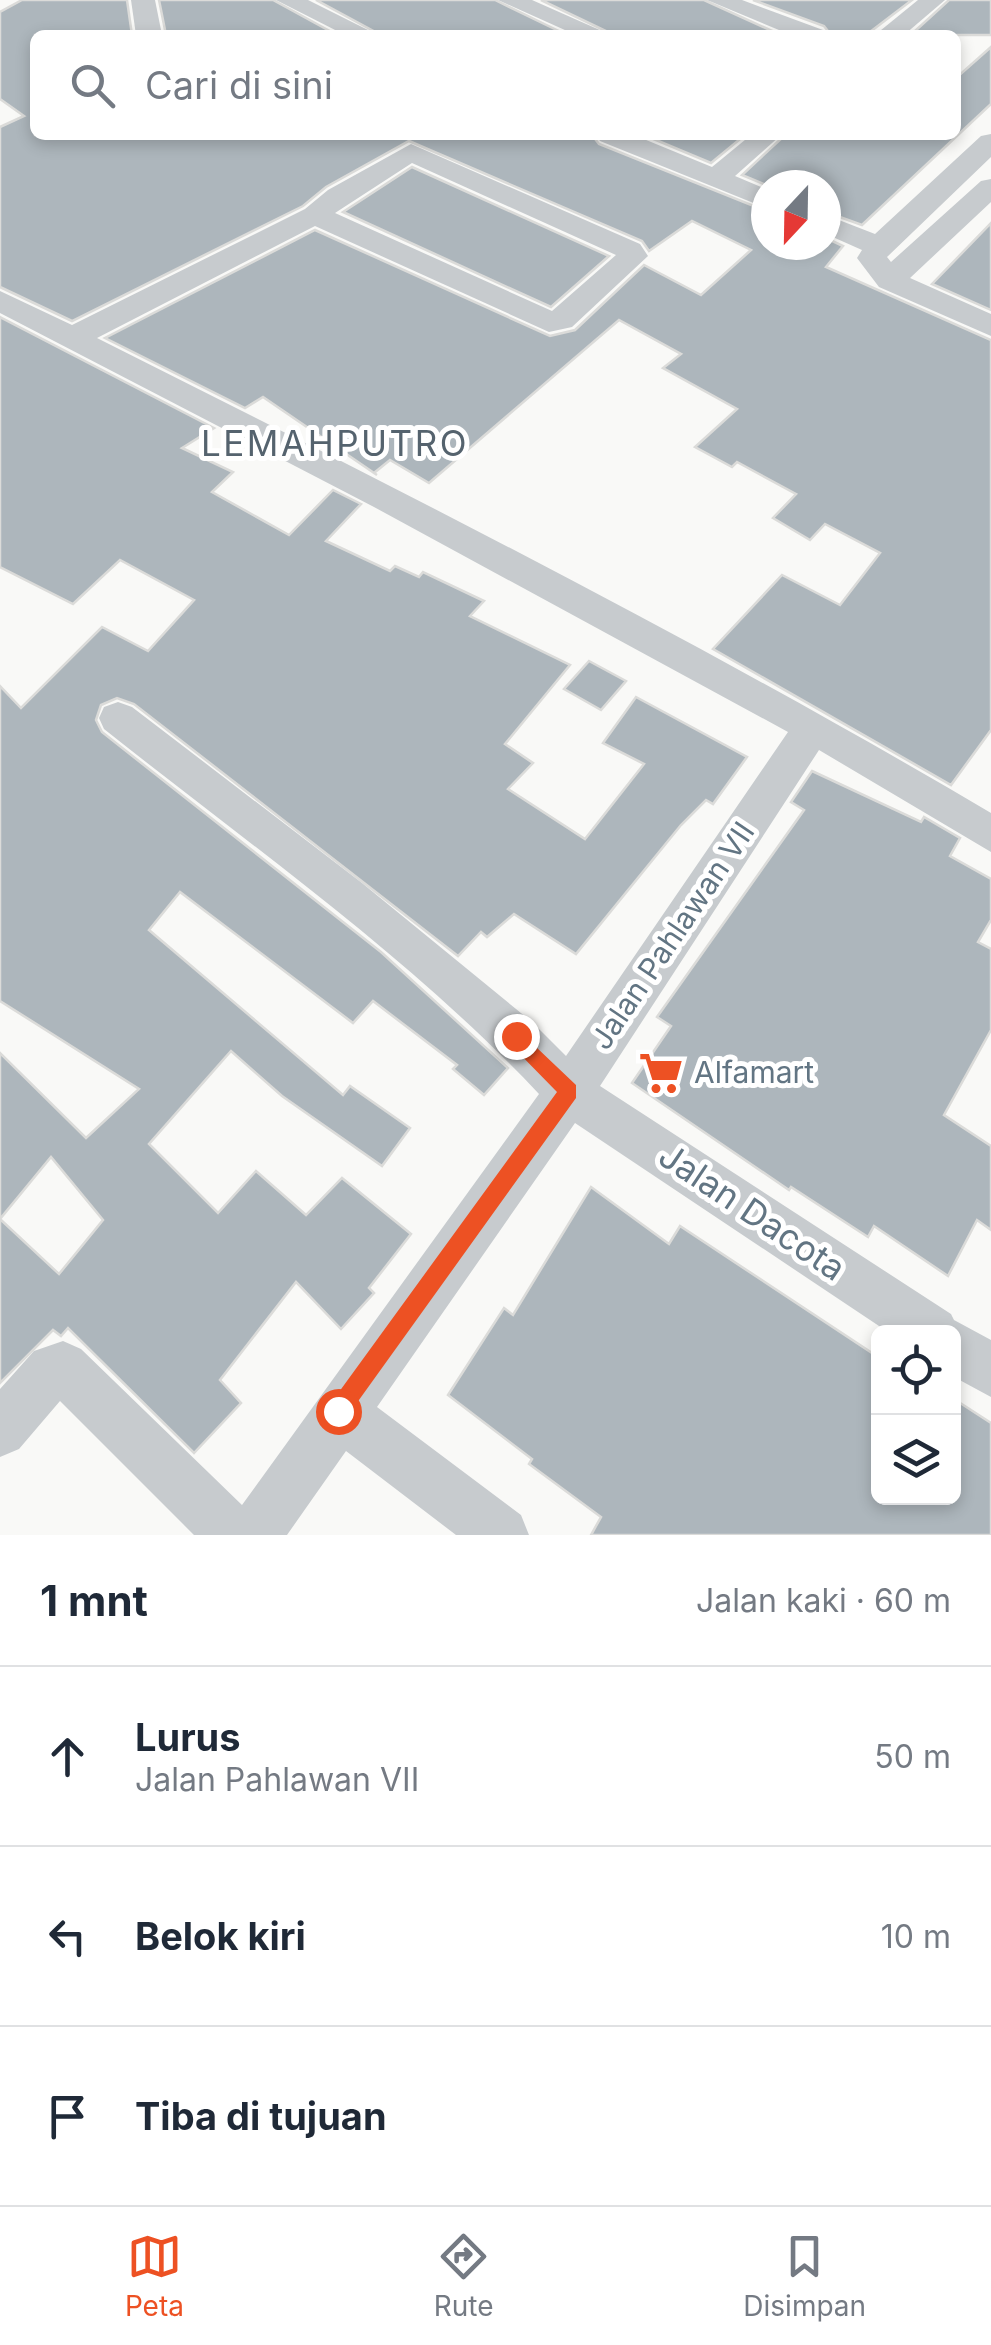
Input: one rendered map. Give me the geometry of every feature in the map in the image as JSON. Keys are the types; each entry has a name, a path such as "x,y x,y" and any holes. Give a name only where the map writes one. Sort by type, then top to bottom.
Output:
{"street":[{"path":"143,0 148,30"},
{"path":"288,0 354,30"},
{"path":"510,0 585,30"},
{"path":"719,0 800,30"},
{"path":"894,30 931,0"},
{"path":"622,140 751,193"},
{"path":"716,178 761,140"},
{"path":"991,142 879,246 872,258 890,280 991,326"},
{"path":"75,336 315,215 338,196 415,152 630,250 633,256 561,320 549,322 315,215"},
{"path":"890,280 986,199"},
{"path":"841,230 879,246"},
{"path":"0,301 75,336 812,727 991,834"},
{"name":"Jalan Dacota","path":"118,718 347,896 516,1036 570,1092 922,1325"},
{"name":"Jalan Pahlawan VII","path":"254,1535 338,1411 570,1092 812,727"},
{"path":"961,1351 991,1371"},
{"path":"0,1430 52,1369 63,1367 233,1535"},
{"path":"338,1411 502,1535"}],"building":[{"path":"22,0 127,0 131,30 30,30 30,140 596,140 751,205 751,250 692,221 649,251 642,241 409,141 326,187 303,206 72,321 0,287 0,127 24,116 0,99 0,12"},
{"path":"159,0 273,0 328,30 165,30"},
{"path":"316,0 495,0 557,30 372,30"},
{"path":"541,0 704,0 770,30 604,30"},
{"path":"753,0 912,0 873,30 827,30"},
{"path":"949,0 991,0 991,35 916,30"},
{"path":"991,47 991,104 961,132 961,74"},
{"path":"656,140 739,140 711,163"},
{"path":"780,140 953,140 862,225 841,217 841,170 751,170 751,179 742,175"},
{"path":"412,167 609,256 551,307 343,212"},
{"path":"991,223 991,310 932,284"},
{"path":"315,230 550,336 575,330 644,265 701,295 751,250 751,260 832,260 826,267 991,340 991,730 951,785 713,649 782,575 840,605 880,553 825,524 810,540 773,518 796,494 737,462 732,467 695,447 737,409 663,368 681,354 619,320 429,483 390,460 374,473 263,397 245,408 105,338"},
{"path":"0,317 214,428 182,448 233,472 212,492 289,535 333,490 361,504 326,541 390,571 395,566 419,577 423,572 484,601 470,616 570,665 505,744 533,763 508,789 585,839 644,764 603,743 636,697 747,757 713,804 706,800 681,825 576,954 514,914 487,937 481,932 458,956 134,704 117,698 101,705 96,720 102,732 381,952 508,1068 484,1095 453,1069 457,1065 373,1001 353,1023 180,892 149,930 343,1095 350,1086 410,1128 382,1166 282,1096 231,1051 149,1144 218,1213 256,1171 306,1215 342,1178 411,1234 369,1288 374,1293 341,1329 296,1282 220,1380 241,1403 194,1453 68,1328 61,1336 53,1330 0,1383 0,1219 0,1053 86,1138 139,1089 0,1001 0,686 21,708 102,627 148,651 194,600 120,560 73,604 0,567","holes":["51,1157 103,1220 59,1274 0,1219"]},
{"path":"589,661 626,681 601,710 564,689"},
{"path":"812,771 921,822 924,817 960,838 950,856 991,879 991,920 978,942 991,949 991,1030 944,1115 991,1146 991,1230 977,1220 948,1276 874,1226 868,1237 791,1187 789,1190 632,1083 671,1026 657,1017 804,810 791,802"},
{"path":"591,1187 669,1244 680,1226 871,1352 871,1505 961,1505 961,1404 991,1423 991,1535 591,1535 601,1517 529,1464 532,1459 448,1395 504,1308 513,1315"}],"place":[{"name":"Alfamart","path":"661,1073"}],"district":[{"name":"LEMAHPUTRO","path":"335,444"}],"route":[{"path":"338,1411 570,1092 516,1036"}]}
